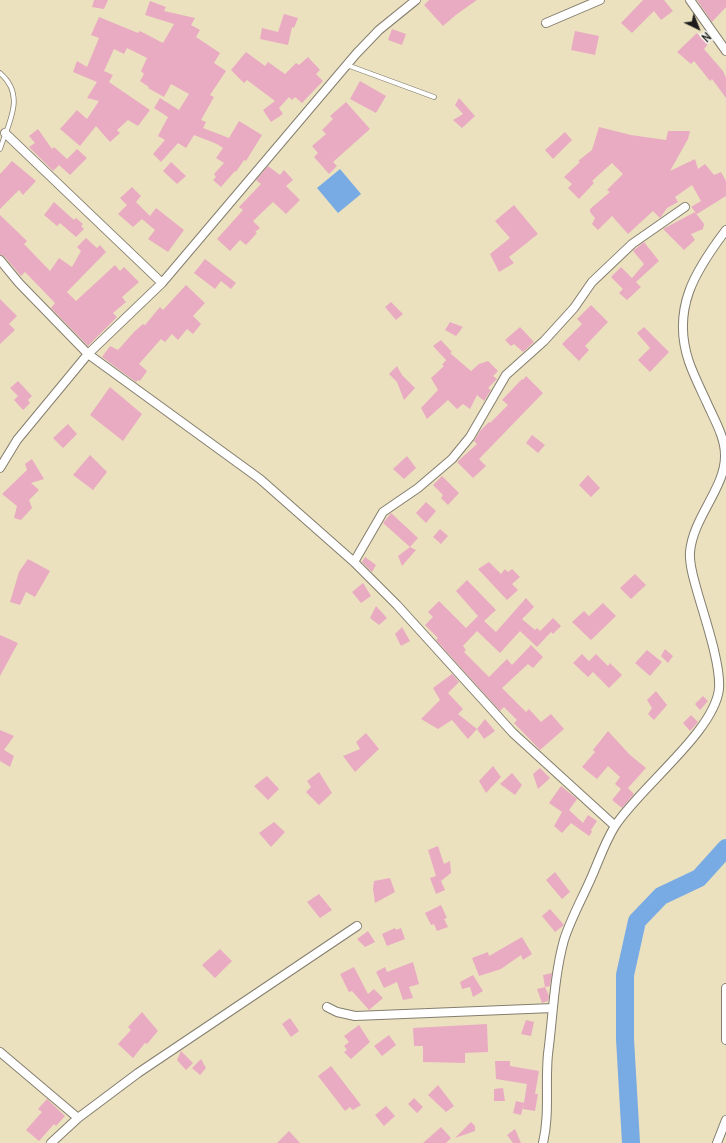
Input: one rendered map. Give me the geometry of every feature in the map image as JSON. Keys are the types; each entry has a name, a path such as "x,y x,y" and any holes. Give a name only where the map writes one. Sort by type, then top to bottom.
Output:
{"street":[{"path":"0,468 17,440 88,354 162,282 347,64 378,30 416,0"},
{"path":"546,23 600,0"},
{"path":"690,0 726,51"},
{"path":"5,133 162,282"},
{"path":"354,562 383,512 418,488 452,459 470,437 506,375 544,341 574,308 592,282 632,244 684,207"},
{"path":"543,1143 547,1126 548,1055 553,1008 565,938 615,826 630,806 701,728 713,710 717,699 719,688 717,664 692,572 690,556 692,539 697,524 720,477 726,455 720,433 689,362 684,342 683,322 684,306 697,271 726,230"},
{"path":"0,260 12,276 88,354 260,479 354,562 397,605 513,733 615,826"},
{"path":"52,1143 78,1118 182,1042 357,926"},
{"path":"726,988 726,1040"},
{"path":"327,1007 337,1012 355,1016 553,1008"},
{"path":"0,1052 78,1118"},
{"path":"717,1143 726,1120"}],"lane":[{"path":"347,64 434,97"},
{"path":"0,73 13,89 15,97 14,105 0,148"}],"water":[{"path":"340,169 361,194 338,213 317,188"}],"building":[{"path":"94,0 108,0 104,9 92,7"},
{"path":"429,0 477,0 443,26 424,5"},
{"path":"643,0 664,0 673,11 661,20 654,11 632,33 621,23"},
{"path":"697,0 726,0 726,7 712,22"},
{"path":"150,1 166,7 164,11 195,18 191,25 200,30 196,37 220,53 214,63 226,71 210,95 214,97 201,120 206,122 203,128 229,138 239,121 262,135 246,161 244,160 236,172 235,171 221,187 213,180 216,177 214,174 224,163 216,158 223,148 217,144 194,135 186,148 178,143 161,162 153,154 165,140 158,136 168,117 154,108 160,98 179,110 189,94 171,84 164,97 148,88 149,87 140,81 144,74 141,71 147,58 127,48 124,54 114,49 104,71 113,75 109,82 150,110 138,126 128,120 117,130 120,133 110,142 96,126 80,146 60,129 77,110 87,119 99,101 87,98 97,82 73,72 77,61 87,67 99,38 91,35 99,17 138,33 140,31 163,43 174,24 145,15"},
{"path":"284,14 298,18 294,28 292,27 288,45 260,39 262,28 278,32"},
{"path":"392,29 406,34 402,45 388,40"},
{"path":"575,31 599,36 595,55 571,50"},
{"path":"697,33 708,44 704,49 723,71 726,78 726,98 712,79 710,81 694,61 691,64 677,52"},
{"path":"246,52 265,66 268,62 285,74 296,63 299,65 308,57 320,70 316,74 323,81 302,103 295,97 292,100 289,97 279,108 283,114 271,122 263,110 275,101 247,80 244,83 231,70"},
{"path":"360,81 386,96 376,113 350,99"},
{"path":"459,98 475,116 462,128 453,120 463,114 455,105"},
{"path":"346,102 370,129 333,162 337,166 329,174 314,157 318,153 312,146 326,134 322,130 333,119 330,116"},
{"path":"599,127 631,135 666,140 668,131 690,131 688,139 670,171 695,159 698,169 705,164 714,175 721,172 726,181 726,196 697,214 691,207 701,201 692,185 675,197 678,202 667,208 660,218 653,211 628,234 612,216 598,230 592,224 595,218 590,212 590,209 610,192 607,190 623,174 612,163 592,181 594,183 579,199 568,188 572,184 564,177 580,162 578,161 592,150"},
{"path":"38,129 52,149 54,147 67,159 77,149 87,158 70,175 59,165 53,171 29,147 35,143 29,136"},
{"path":"565,132 572,140 553,159 545,150"},
{"path":"12,161 36,181 23,195 19,190 0,209 0,174"},
{"path":"171,162 186,176 177,184 163,171"},
{"path":"268,166 280,175 284,170 293,180 286,186 300,200 286,214 273,202 253,221 260,228 255,232 257,233 246,245 240,240 230,251 217,239 243,210 239,207 261,184 256,180"},
{"path":"132,187 141,196 136,202 150,216 156,208 184,230 168,252 148,239 155,230 142,219 133,227 118,214 127,205 120,198"},
{"path":"54,202 74,220 76,218 83,224 81,226 84,229 76,237 60,223 57,226 44,215"},
{"path":"514,205 538,234 509,257 514,263 499,272 490,254 510,238 495,221"},
{"path":"695,212 704,224 703,229 691,234 695,240 684,250 663,229"},
{"path":"0,215 27,241 24,244 50,271 59,258 72,267 81,251 77,247 86,238 97,248 100,245 106,252 67,292 76,301 115,265 120,271 124,267 139,282 122,297 126,302 113,313 117,317 88,346 51,308 55,303 25,272 21,276 4,256 0,255"},
{"path":"644,242 659,261 636,282 641,287 627,300 619,293 623,289 611,277 621,267 632,278 644,264 633,251"},
{"path":"205,259 236,283 231,289 221,281 215,289 194,273"},
{"path":"186,285 205,303 193,316 201,324 193,334 187,329 178,340 172,334 165,342 161,339 139,364 147,371 140,381 138,380 136,382 102,357 110,346 118,350 134,332 143,324 145,325 160,307 163,310"},
{"path":"0,299 17,316 9,324 15,330 0,344"},
{"path":"391,302 403,314 396,320 385,307"},
{"path":"591,305 608,322 585,346 589,350 579,361 562,344 582,324 577,319"},
{"path":"450,322 463,327 456,336 445,330"},
{"path":"520,327 534,342 523,352 514,344 511,346 505,340"},
{"path":"644,327 669,352 650,372 638,360 650,348 637,333"},
{"path":"441,340 452,352 450,353 471,371 479,364 488,361 498,371 493,376 497,379 488,388 491,390 484,401 477,395 470,409 463,404 457,409 448,400 427,419 421,408 438,390 431,378 444,366 442,365 446,360 433,346"},
{"path":"397,366 402,375 415,388 404,400 397,382 389,374"},
{"path":"526,376 543,393 479,459 486,466 473,478 457,462 477,444 474,441 480,431 508,405 502,400"},
{"path":"18,381 32,396 28,400 30,403 23,410 14,400 18,396 10,388"},
{"path":"110,387 142,414 123,441 90,415"},
{"path":"68,424 77,434 63,448 53,438"},
{"path":"532,435 545,445 538,453 526,443"},
{"path":"90,455 107,472 93,490 73,475"},
{"path":"407,456 416,468 404,479 393,469"},
{"path":"32,459 44,479 31,483 39,490 29,500 32,508 21,520 14,518 17,506 2,494 27,470 25,464"},
{"path":"588,475 600,488 591,497 579,485"},
{"path":"442,476 459,493 448,505 441,498 443,495 433,485"},
{"path":"426,502 436,511 426,523 416,513"},
{"path":"391,513 418,538 410,547 383,523"},
{"path":"440,529 448,536 441,544 433,537"},
{"path":"410,547 416,550 402,566 398,556"},
{"path":"365,557 376,565 372,572 362,562"},
{"path":"28,559 50,571 35,597 26,592 20,605 10,602 19,572"},
{"path":"489,562 501,574 505,569 508,572 512,569 520,577 512,584 518,590 507,600 478,569"},
{"path":"635,574 646,585 631,599 620,588"},
{"path":"467,580 496,610 484,621 496,632 526,598 534,607 522,619 535,630 537,628 540,631 553,618 561,626 553,634 551,632 537,647 520,631 500,653 477,631 463,646 466,650 464,652 489,677 507,659 512,665 531,645 543,657 533,668 528,664 502,688 526,712 529,709 541,722 551,714 564,729 540,750 514,723 517,720 504,707 500,711 436,640 438,638 425,625 433,617 428,612 439,601 466,628 478,616 456,591"},
{"path":"363,583 371,596 361,603 352,592"},
{"path":"603,603 616,616 591,640 572,622 584,611 589,616"},
{"path":"376,606 387,618 379,625 370,618"},
{"path":"402,627 410,641 401,646 395,634"},
{"path":"0,635 18,643 0,676"},
{"path":"665,649 673,656 668,663 661,656"},
{"path":"647,650 662,662 650,676 635,663"},
{"path":"582,654 589,661 596,654 608,666 610,663 622,675 609,688 593,672 588,677 573,663"},
{"path":"452,674 459,682 448,693 463,709 458,714 477,729 468,739 452,720 438,729 421,719 440,700 433,688"},
{"path":"656,691 667,705 654,720 648,714 652,708 647,700"},
{"path":"703,696 708,701 700,710 695,704"},
{"path":"691,715 698,722 690,731 683,723"},
{"path":"485,719 495,731 484,739 477,729"},
{"path":"0,730 14,736 4,750 14,756 10,767 0,761"},
{"path":"608,731 630,755 646,768 628,788 634,794 622,808 612,800 621,789 615,784 620,777 608,766 597,779 582,767 595,752 593,750"},
{"path":"366,733 379,749 355,772 343,756 360,749 356,742"},
{"path":"493,766 501,777 486,793 479,781"},
{"path":"540,768 550,778 538,789 533,774"},
{"path":"319,772 332,793 319,805 306,792 311,787 307,781"},
{"path":"512,773 522,785 515,795 500,784"},
{"path":"267,776 279,789 268,800 254,786"},
{"path":"561,786 577,799 569,810 583,823 588,815 597,821 589,836 571,823 562,833 554,826 562,812 549,803"},
{"path":"274,822 285,832 271,847 259,833"},
{"path":"438,846 444,864 450,861 451,873 441,881 445,890 436,894 430,878 436,876 428,850"},
{"path":"555,872 570,892 562,899 546,880"},
{"path":"390,878 395,892 375,903 373,889 374,881"},
{"path":"319,894 332,910 320,918 307,902"},
{"path":"441,905 447,918 444,919 448,927 437,931 434,924 431,925 425,913"},
{"path":"550,909 564,925 555,932 542,916"},
{"path":"395,928 396,930 401,928 405,939 387,946 382,934"},
{"path":"368,931 375,942 365,947 357,939"},
{"path":"522,937 532,954 523,960 521,955 501,969 479,976 472,958 488,952 489,956"},
{"path":"220,949 232,961 215,978 202,965"},
{"path":"413,962 419,984 409,987 413,998 403,1000 397,982 384,988 376,972 385,967 387,972"},
{"path":"354,967 368,994 374,989 383,998 369,1010 352,991 349,992 340,974"},
{"path":"552,973 550,986 545,987 543,975"},
{"path":"473,975 483,991 473,997 470,987 462,989 460,982"},
{"path":"545,987 549,996 548,1001 542,1003 537,989"},
{"path":"142,1012 158,1031 147,1044 145,1043 133,1058 118,1044 131,1030 128,1027"},
{"path":"290,1018 299,1031 291,1037 282,1024"},
{"path":"526,1020 534,1022 531,1036 521,1034"},
{"path":"487,1024 488,1052 465,1053 465,1063 423,1062 423,1046 414,1046 413,1028"},
{"path":"359,1025 370,1042 351,1059 344,1052 347,1050 344,1046 349,1042 344,1036"},
{"path":"389,1035 396,1045 382,1056 374,1046"},
{"path":"181,1051 193,1063 186,1070 177,1060"},
{"path":"201,1059 206,1068 200,1075 192,1068"},
{"path":"495,1061 510,1061 510,1066 539,1071 535,1094 538,1094 535,1111 523,1109 527,1084 496,1079"},
{"path":"331,1066 361,1105 353,1110 350,1107 345,1111 318,1076"},
{"path":"438,1085 454,1106 446,1112 428,1095"},
{"path":"503,1088 505,1101 494,1101 494,1089"},
{"path":"414,1098 423,1107 417,1113 408,1104"},
{"path":"47,1099 65,1116 56,1126 54,1124 39,1141 26,1130 42,1112 38,1109"},
{"path":"516,1101 524,1103 521,1115 513,1113"},
{"path":"386,1106 395,1116 384,1126 375,1115"},
{"path":"471,1122 475,1126 475,1131 455,1138"},
{"path":"441,1127 451,1138 446,1143 423,1143"},
{"path":"515,1129 521,1143 513,1143 507,1135"},
{"path":"289,1131 300,1143 277,1143"}],"waterway":[{"path":"631,1143 625,1039 625,975 637,921 661,896 699,878 726,848"}]}
